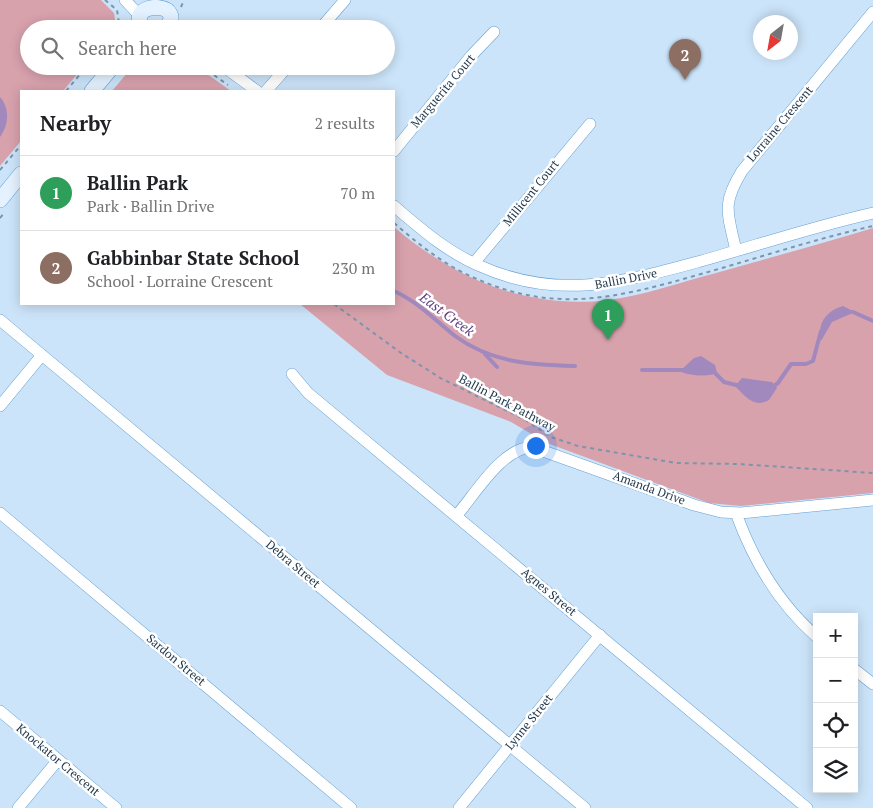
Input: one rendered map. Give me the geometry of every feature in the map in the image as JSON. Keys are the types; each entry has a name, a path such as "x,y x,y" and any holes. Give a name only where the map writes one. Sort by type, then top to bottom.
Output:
{"main road":[{"path":"137,20 142,7 152,1 165,4 172,18"},
{"path":"93,90 105,75"},
{"path":"0,200 20,175"}],"street":[{"path":"126,0 134,20"},
{"path":"328,20 345,0"},
{"name":"Lorraine Crescent","path":"736,251 727,203 734,183 873,12"},
{"name":"Marguerita Court","path":"395,150 471,56 494,32"},
{"path":"235,75 256,90"},
{"path":"267,90 280,75"},
{"name":"Millicent Court","path":"474,263 590,124"},
{"name":"Ballin Drive","path":"395,207 445,247 499,274 535,283 591,286 628,281 873,213"},
{"name":"Debra Street","path":"0,320 585,808"},
{"path":"0,406 42,355"},
{"name":"Agnes Street","path":"292,374 308,392 807,808"},
{"name":"Amanda Drive","path":"457,515 505,457 520,448 532,447 707,510 736,513 873,500"},
{"name":"Sardon Street","path":"0,513 351,808"},
{"path":"736,513 752,551 772,587 798,619 813,633"},
{"name":"Lynne Street","path":"459,808 600,635"},
{"path":"858,672 873,684"},
{"name":"Knockator Crescent","path":"0,711 116,808"},
{"path":"18,808 58,760"}],"path":[{"path":"105,0 130,20"},
{"path":"67,90 79,75"},
{"path":"213,75 231,88"},
{"path":"0,170 20,146"},
{"name":"Ballin Park Pathway","path":"335,305 401,353 442,378 524,419 551,437 578,446 600,451 640,455 676,463 739,464 873,473"}],"shaded area":[{"path":"0,0 101,0 114,13 115,20 20,20 20,75 76,75 64,90 20,90 20,142 0,166"},
{"path":"125,75 209,75 230,90 113,90"},
{"path":"0,97 7,111 7,122 0,137"},
{"path":"395,228 442,262 467,276 494,287 521,295 579,302 609,300 649,292 873,228 873,493 741,506 709,503 547,443 511,422 387,375 301,305 395,305"},
{"path":"843,306 855,312 832,322 821,341 820,329 824,319 832,311"},
{"path":"701,356 715,365 717,373 698,375 680,371 694,358"},
{"path":"742,378 772,382 777,388 769,400 759,403 754,402 735,386"}],"waterway":[{"name":"East Creek","path":"395,291 419,306 455,336 483,352 513,361 543,365 575,366"},
{"name":"East Creek","path":"853,312 873,321"},
{"name":"East Creek","path":"771,388 778,383 791,364 806,364 813,361 821,331"},
{"path":"485,354 497,367"},
{"name":"East Creek","path":"642,370 683,370"},
{"name":"East Creek","path":"713,371 724,382 740,386"}],"place":[{"name":"Gabbinbar State School","path":"685,80"},
{"name":"Ballin Park","path":"608,340"}]}
